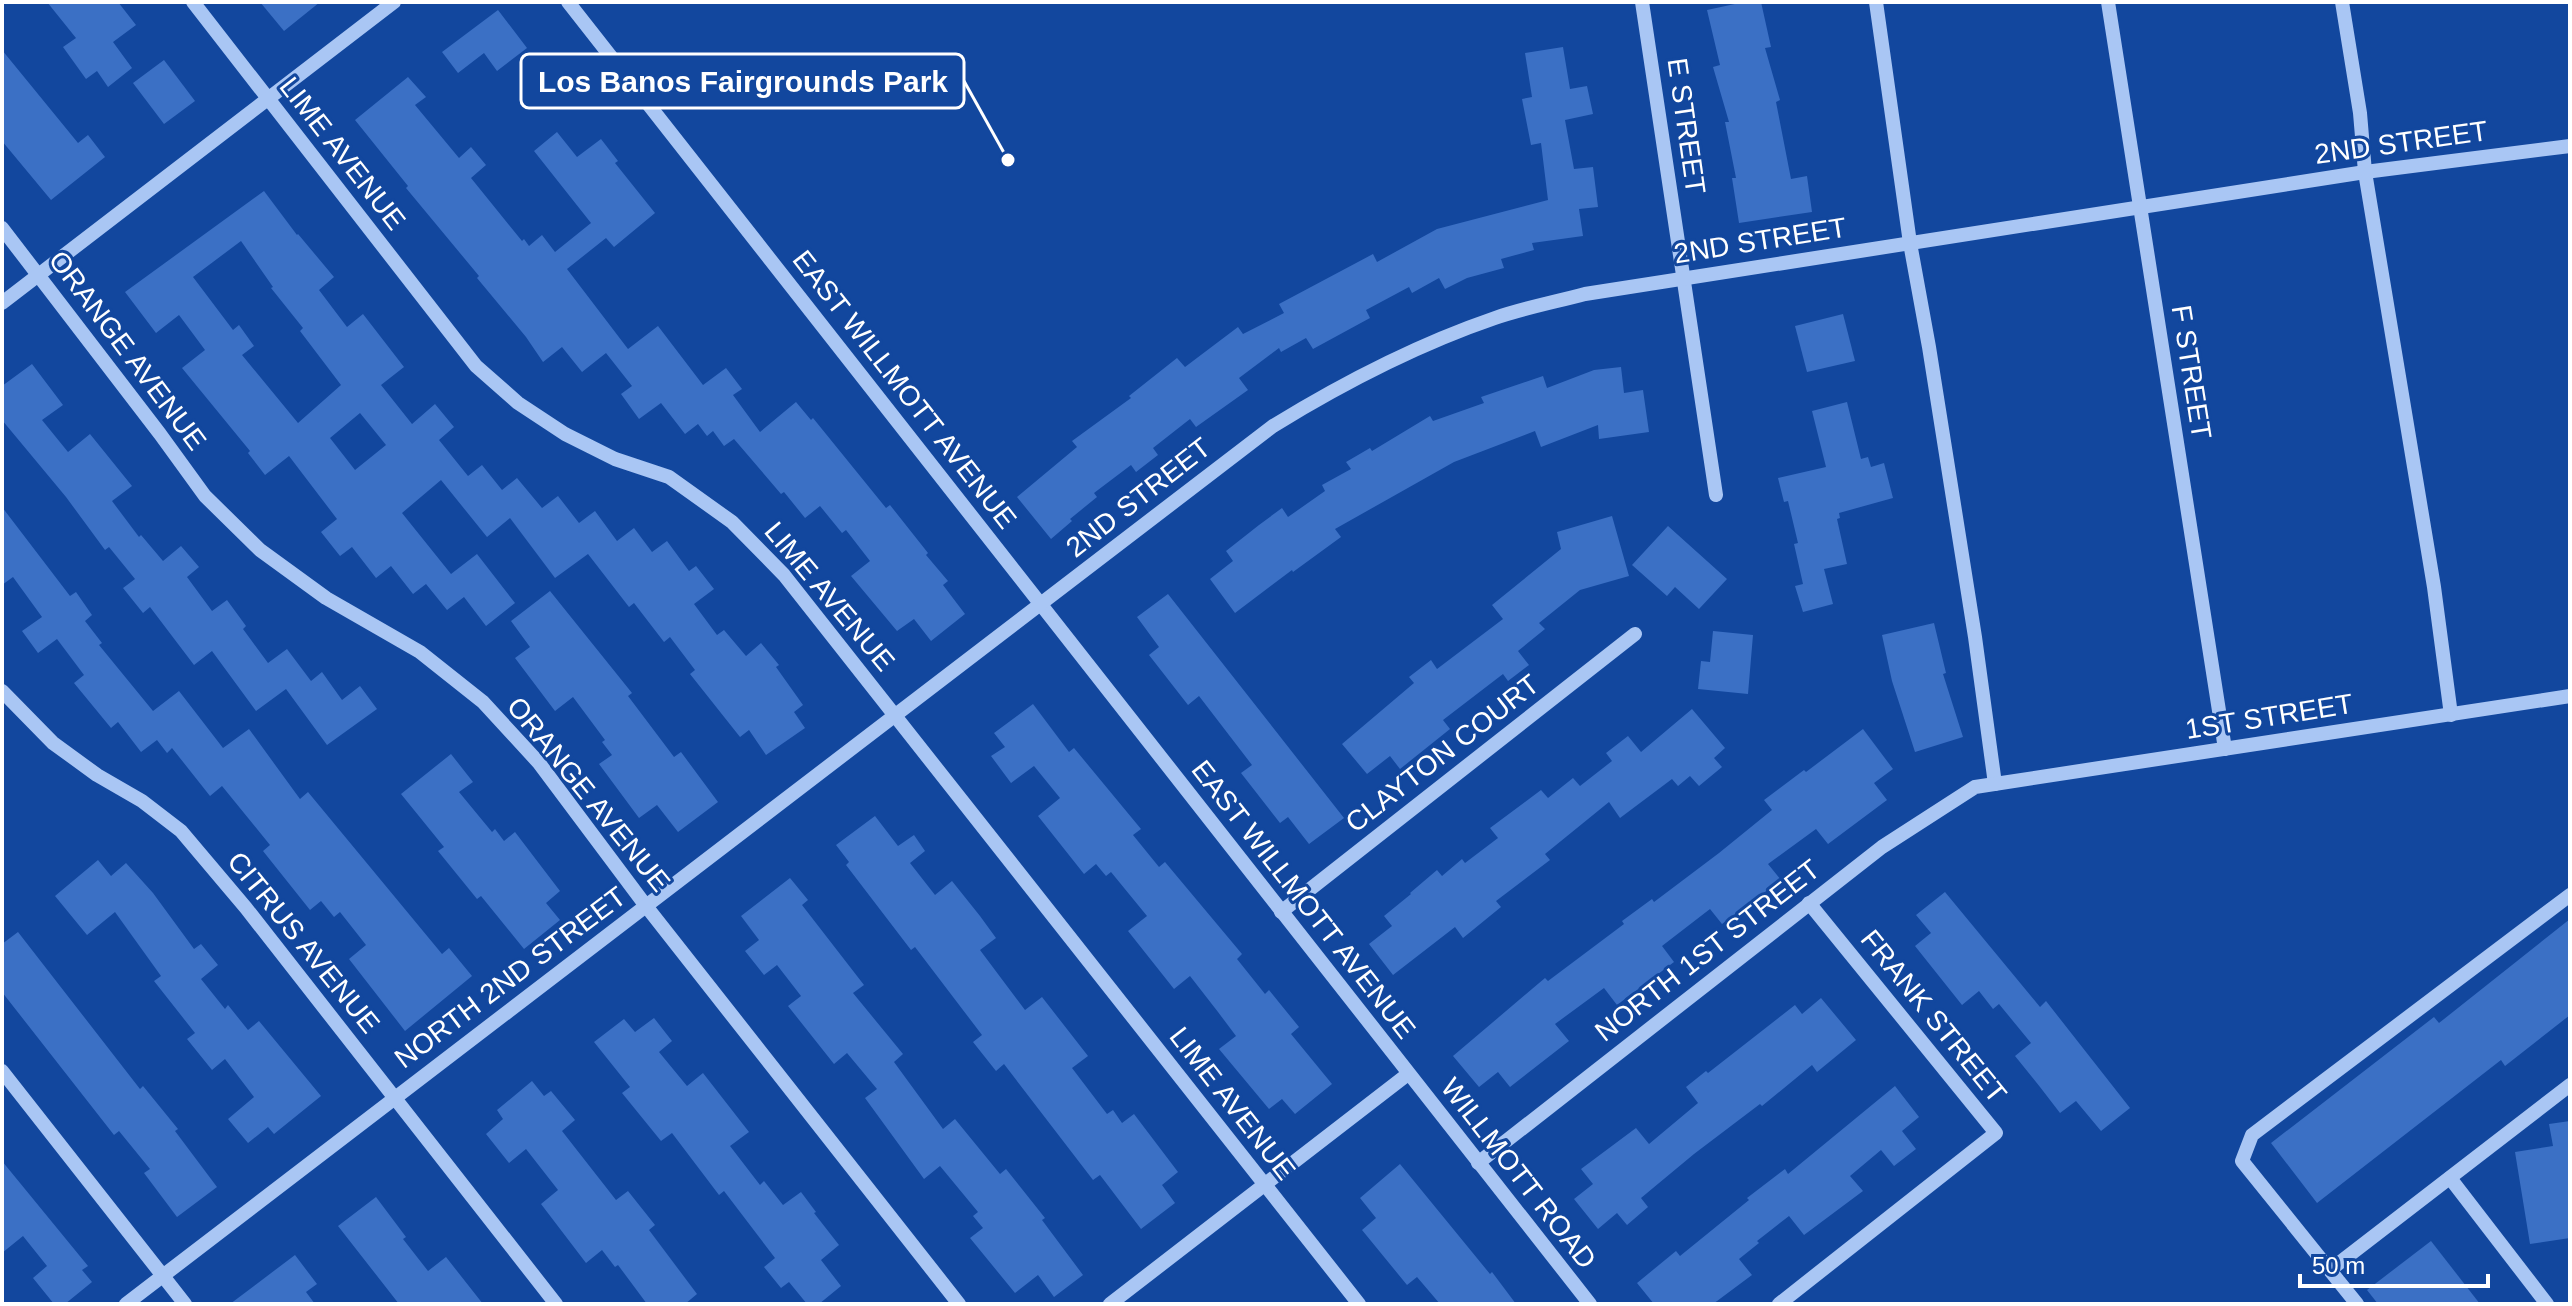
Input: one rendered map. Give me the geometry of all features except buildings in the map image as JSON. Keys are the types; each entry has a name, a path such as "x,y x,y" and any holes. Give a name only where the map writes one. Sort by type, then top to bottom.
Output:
{"street":[{"name":"LIME AVENUE","path":"193,2 476,366 518,403 565,434 615,459 669,477 732,522 784,575 1359,1304"},
{"path":"2,303 394,2"},
{"name":"EAST WILLMOTT AVENUE","path":"568,2 1408,1074"},
{"name":"E STREET","path":"1642,2 1716,495"},
{"path":"1876,2 1910,243 1975,637 1995,784"},
{"name":"F STREET","path":"2108,2 2225,749"},
{"path":"2342,2 2360,113 2365,172 2434,587 2451,715"},
{"name":"2ND STREET","path":"1041,605 1273,426 1363,373 1497,317 1585,294 1683,278 2365,172 2570,146"},
{"name":"ORANGE AVENUE","path":"2,228 205,496 260,550 326,598 420,652 483,702 539,763 646,906 959,1304"},
{"name":"NORTH 2ND STREET","path":"126,1304 1041,605"},
{"name":"CLAYTON COURT","path":"1281,912 1635,634"},
{"name":"CITRUS AVENUE","path":"2,691 53,743 97,775 142,801 181,831 246,908 556,1304"},
{"name":"1ST STREET","path":"1975,787 2570,696"},
{"name":"NORTH 1ST STREET","path":"1478,1163 1882,847 1975,787"},
{"path":"2357,1304 2242,1161 2252,1135 2570,895"},
{"name":"FRANK STREET","path":"1779,1304 1996,1133 1809,903"},
{"path":"2,1071 185,1304"},
{"path":"1110,1304 1408,1074"},
{"name":"WILLMOTT ROAD","path":"1408,1074 1590,1304"},
{"path":"2330,1270 2570,1085"},
{"path":"2450,1178 2547,1304"}],"place":[{"name":"Los Banos Fairgrounds Park","path":"1008,160"}]}
